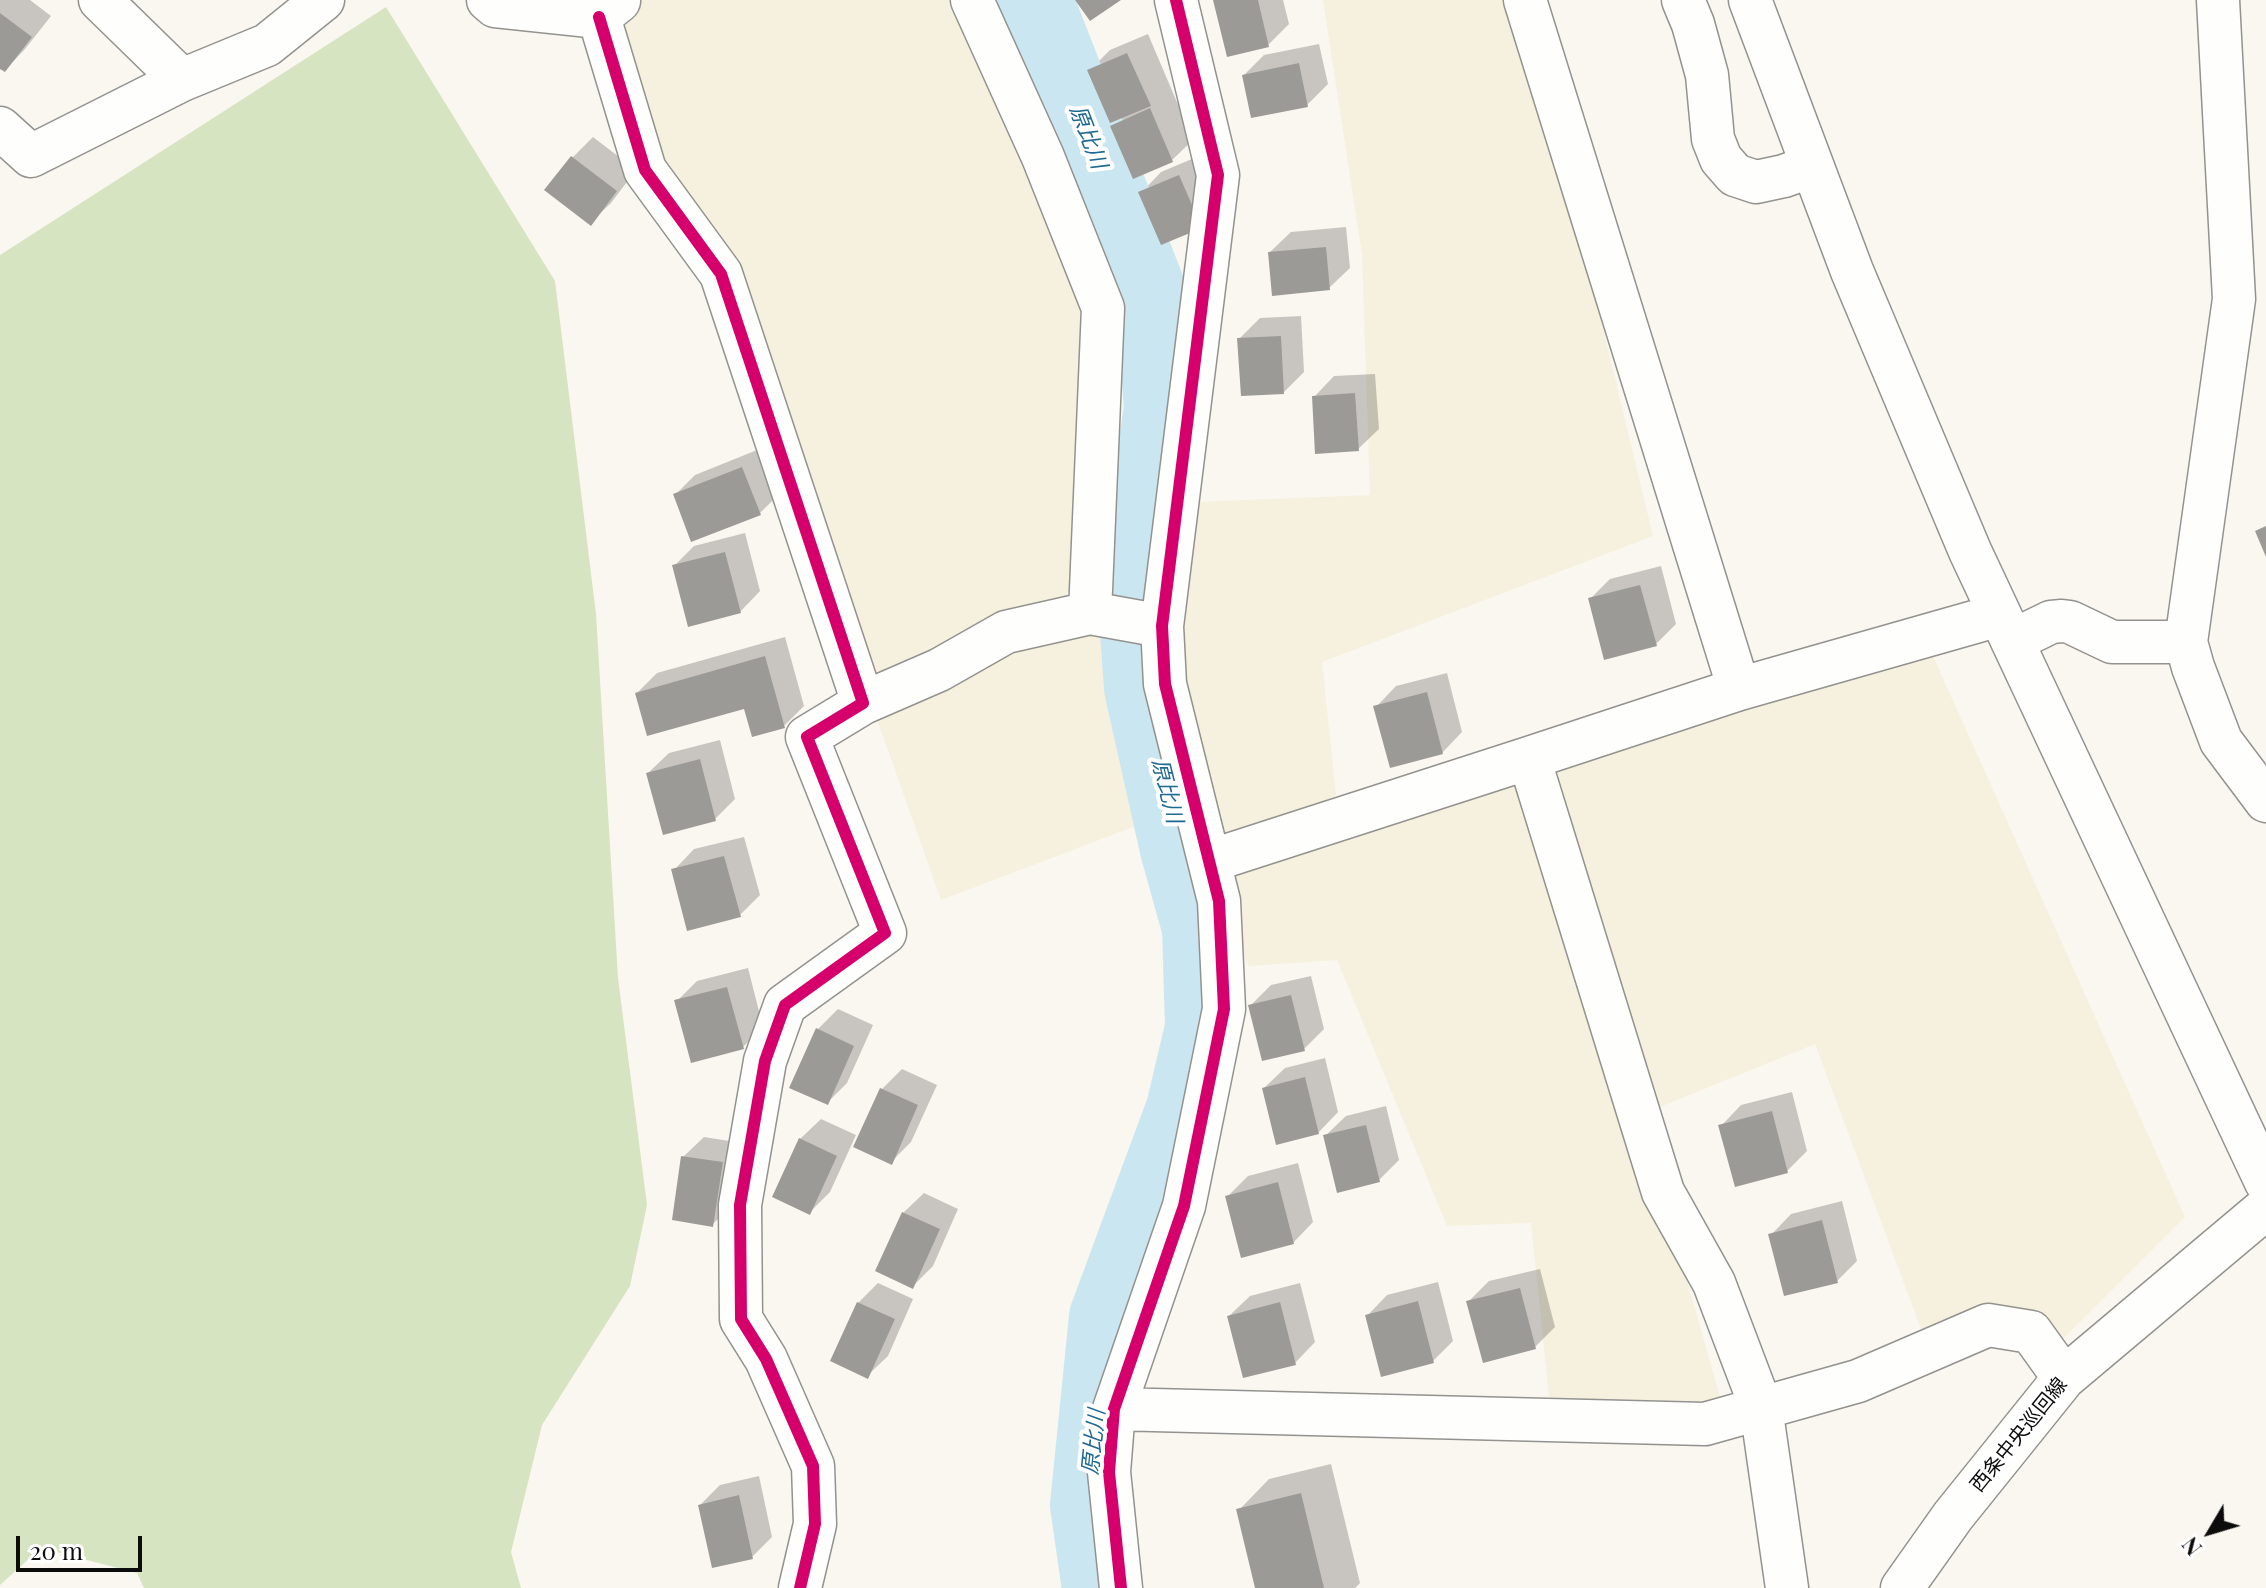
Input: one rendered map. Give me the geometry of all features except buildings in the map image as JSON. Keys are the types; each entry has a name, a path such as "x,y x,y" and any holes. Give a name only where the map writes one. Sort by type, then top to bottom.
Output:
{"street":[{"path":"100,0 182,80"},
{"path":"0,128 31,156 182,80 267,45 323,0"},
{"path":"488,0 495,6 610,9 645,170 721,274 863,703"},
{"path":"972,0 1043,157 1103,308 1090,613"},
{"path":"1121,1588 1109,1472 1114,1409 1184,1206 1224,1009 1219,901 1165,684 1162,626 1218,175 1176,0"},
{"path":"1525,0 1739,689"},
{"path":"1683,0 1707,75 1713,139 1721,159 1735,175 1756,182 1812,166"},
{"path":"1750,0 1852,271 1970,551 2266,1182"},
{"path":"2218,0 2234,299 2186,642 2221,741 2266,801"},
{"path":"800,1588 815,1524 813,1466 766,1359 741,1319 740,1205 765,1061 785,1005 885,933 807,737 863,703 939,670 1006,632 1090,613 1162,626"},
{"path":"1210,861 1739,689 2006,628 2062,621 2112,642 2186,642"},
{"path":"1529,758 1663,1192 1714,1283 1761,1407 1787,1588"},
{"name":"西条中央巡回線","path":"1902,1588 1953,1516 2064,1378 2266,1208"},
{"path":"1114,1409 1705,1424 1858,1381 1988,1325 2031,1332 2064,1378"}],"shaded area":[{"path":"627,0 965,0 1086,266 1094,529 1141,824 941,900 754,372 599,17"},
{"path":"1323,0 1524,0 1653,536 1322,662 1336,795 1216,857 1924,636 2185,1217 2047,1355 1955,1339 1921,1329 1815,1044 1640,1115 1726,1418 1549,1397 1531,1223 1447,1226 1337,960 1248,966 1210,861 1162,626 1197,502 1370,495 1362,255"}],"green space":[{"path":"386,7 555,281 596,614 618,978 647,1205 630,1286 542,1425 511,1552 521,1588 144,1588 137,1573 41,1548 0,1585 0,255"}],"waterway":[{"name":"原比川","path":"1035,0 1154,306 1162,408 1135,590 1142,688 1178,849 1200,928 1203,1028 1184,1109 1107,1317 1088,1505 1100,1588"}],"cycle path":[{"path":"1121,1588 1109,1472 1114,1409 1184,1206 1224,1009 1219,901 1165,684 1162,626 1218,175 1176,0"},
{"path":"599,17 645,170 721,274 863,703 807,737 885,933 785,1005 765,1061 740,1205 741,1319 766,1359 813,1466 815,1524 800,1588"}]}
